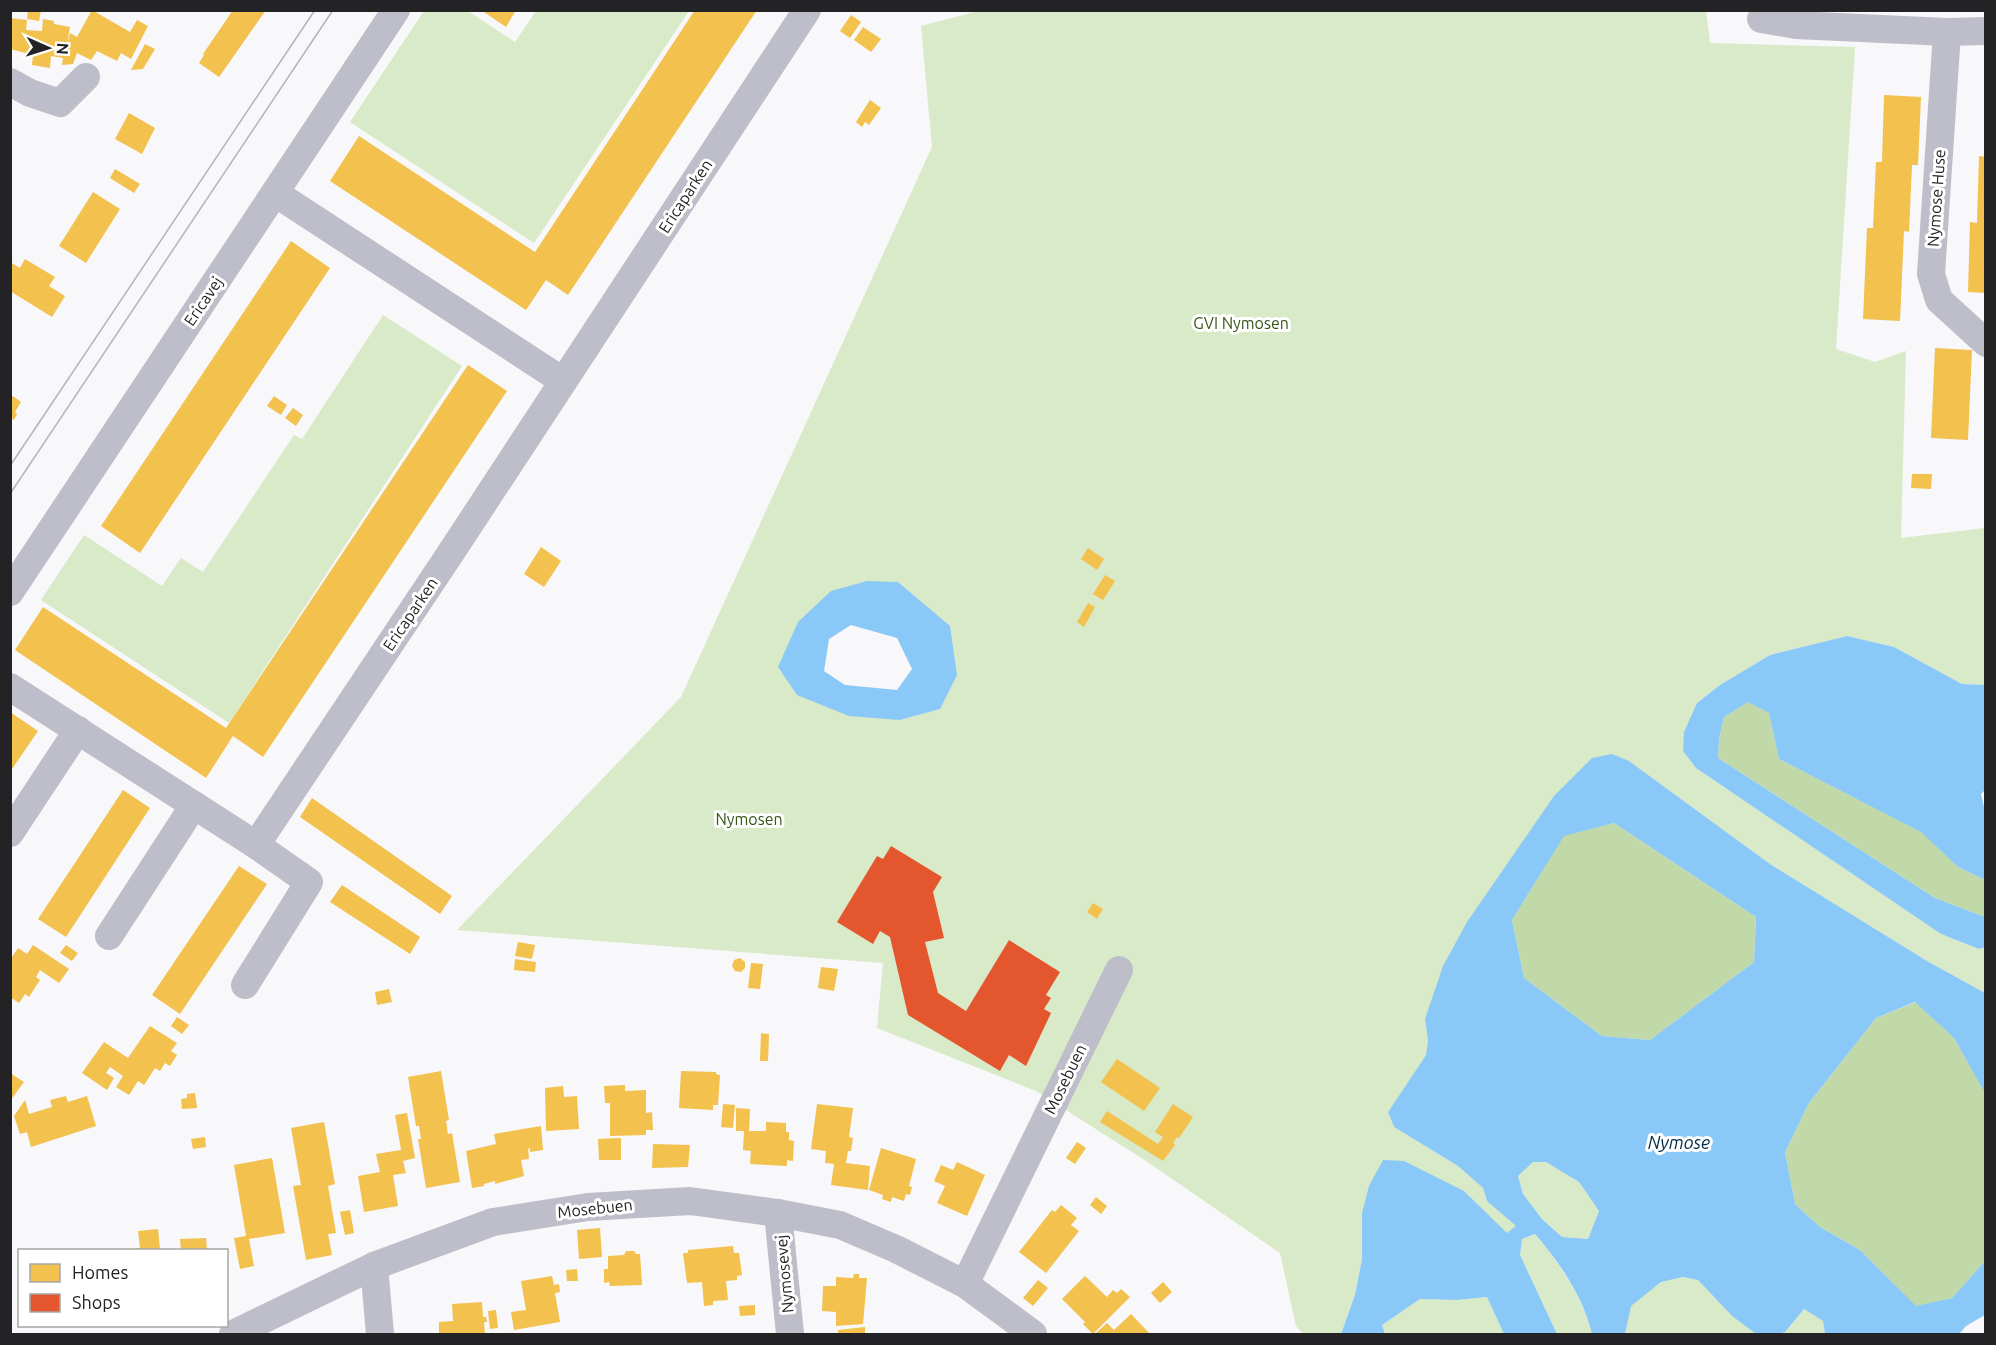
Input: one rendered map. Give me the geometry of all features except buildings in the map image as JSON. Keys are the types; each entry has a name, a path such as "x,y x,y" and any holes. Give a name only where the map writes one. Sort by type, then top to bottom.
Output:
{"street":[{"name":"Ericavej","path":"10,592 396,10"},
{"name":"Ericaparken","path":"256,845 807,10"},
{"path":"1761,19 1795,18 1928,24 1986,31"},
{"name":"Nymose Huse","path":"1928,24 1931,274 1939,300 1986,343"},
{"path":"10,82 30,93 60,103 86,76"},
{"path":"275,193 563,381"},
{"path":"10,687 256,845 309,882 245,985"},
{"path":"10,833 78,730"},
{"path":"109,936 194,806"},
{"name":"Mosebuen","path":"965,1284 1119,970"},
{"name":"Mosebuen","path":"233,1335 374,1266 493,1222 588,1207 690,1201 778,1213 840,1225 896,1249 965,1284 1033,1335"},
{"name":"Nymosevej","path":"778,1213 790,1335"},
{"path":"374,1266 380,1335"}],"green space":[{"path":"982,10 1706,10 1710,43 1855,47 1836,349 1875,362 1906,351 1901,538 1985,528 1985,685 1962,684 1894,647 1847,636 1770,655 1720,685 1697,703 1683,751 1696,768 1941,934 1979,949 1985,947 1985,993 1927,961 1770,864 1629,761 1425,1019 1428,1041 1426,1055 1388,1112 1394,1127 1458,1166 1483,1188 1487,1201 1517,1226 1507,1234 1464,1191 1362,1213 1362,1259 1355,1295 1341,1334 1303,1334 1296,1326 1280,1253 1146,1161 1036,1091 877,1028 883,963 457,930 681,697 932,147 921,26","holes":["898,582 921,602 940,709 900,720 778,667"]},
{"path":"424,11 468,11 515,42 536,11 689,11 534,243 350,122"},
{"path":"383,315 462,366 229,723 41,600 84,535 162,586 181,558 203,572 294,435 302,439"},
{"path":"1748,701 1769,713 1779,759 1922,832 1958,867 1985,880 1985,917 1935,898 1718,758 1724,717"},
{"path":"1614,823 1756,917 1754,962 1650,1040 1602,1036 1524,978 1512,920 1564,835"},
{"path":"1916,1002 1954,1038 1985,1092 1985,1261 1952,1298 1916,1307 1860,1250 1820,1227 1795,1204 1785,1152 1809,1103 1876,1018"},
{"path":"1533,1162 1546,1162 1579,1182 1599,1211 1588,1239 1562,1237 1542,1219 1523,1194 1518,1176"},
{"path":"1535,1234 1569,1281 1588,1320 1592,1334 1557,1334 1520,1255 1522,1239"},
{"path":"1683,1277 1698,1280 1732,1316 1756,1334 1625,1334 1630,1306 1661,1282"},
{"path":"1487,1297 1504,1334 1385,1334 1382,1325 1420,1299 1457,1300"},
{"path":"1804,1309 1823,1321 1825,1334 1779,1334 1785,1332"}],"water":[{"path":"867,581 898,582 950,626 957,675 940,709 900,720 849,716 797,695 778,667 798,622 831,591","holes":["851,625 897,638 912,669 897,690 845,685 824,671 829,639"]},
{"path":"1847,636 1894,647 1962,684 1985,685 1986,789 1981,794 1986,816 1985,880 1958,867 1921,832 1779,759 1769,713 1748,702 1724,717 1718,758 1935,898 1985,917 1985,947 1979,949 1941,934 1696,768 1683,751 1684,732 1697,703 1720,685 1770,655"},
{"name":"Nymose","path":"1612,754 1629,761 1770,864 1927,961 1985,993 1985,1093 1954,1038 1915,1002 1876,1018 1809,1103 1785,1152 1795,1204 1820,1227 1860,1250 1916,1306 1952,1298 1985,1261 1985,1315 1966,1326 1959,1334 1825,1334 1823,1321 1804,1309 1785,1332 1756,1334 1732,1316 1698,1280 1683,1277 1661,1282 1631,1306 1625,1334 1592,1334 1583,1307 1570,1281 1535,1234 1522,1239 1520,1255 1557,1334 1504,1334 1487,1297 1457,1300 1420,1299 1382,1325 1385,1334 1341,1334 1355,1295 1362,1259 1362,1213 1369,1186 1383,1160 1404,1161 1464,1191 1507,1233 1516,1226 1487,1201 1483,1188 1458,1166 1394,1127 1388,1112 1426,1055 1428,1041 1425,1019 1443,966 1467,922 1554,796 1592,758","holes":["1614,823 1756,917 1754,962 1650,1040 1602,1036 1524,978 1512,920 1564,836","1533,1162 1546,1162 1579,1182 1599,1211 1588,1239 1562,1237 1542,1219 1523,1194 1518,1176"]}],"tram line":[{"path":"10,466 315,10"},
{"path":"10,494 333,10"}],"park label":[{"name":"GVI Nymosen","path":"1241,323"},
{"name":"Nymosen","path":"749,819"}]}
